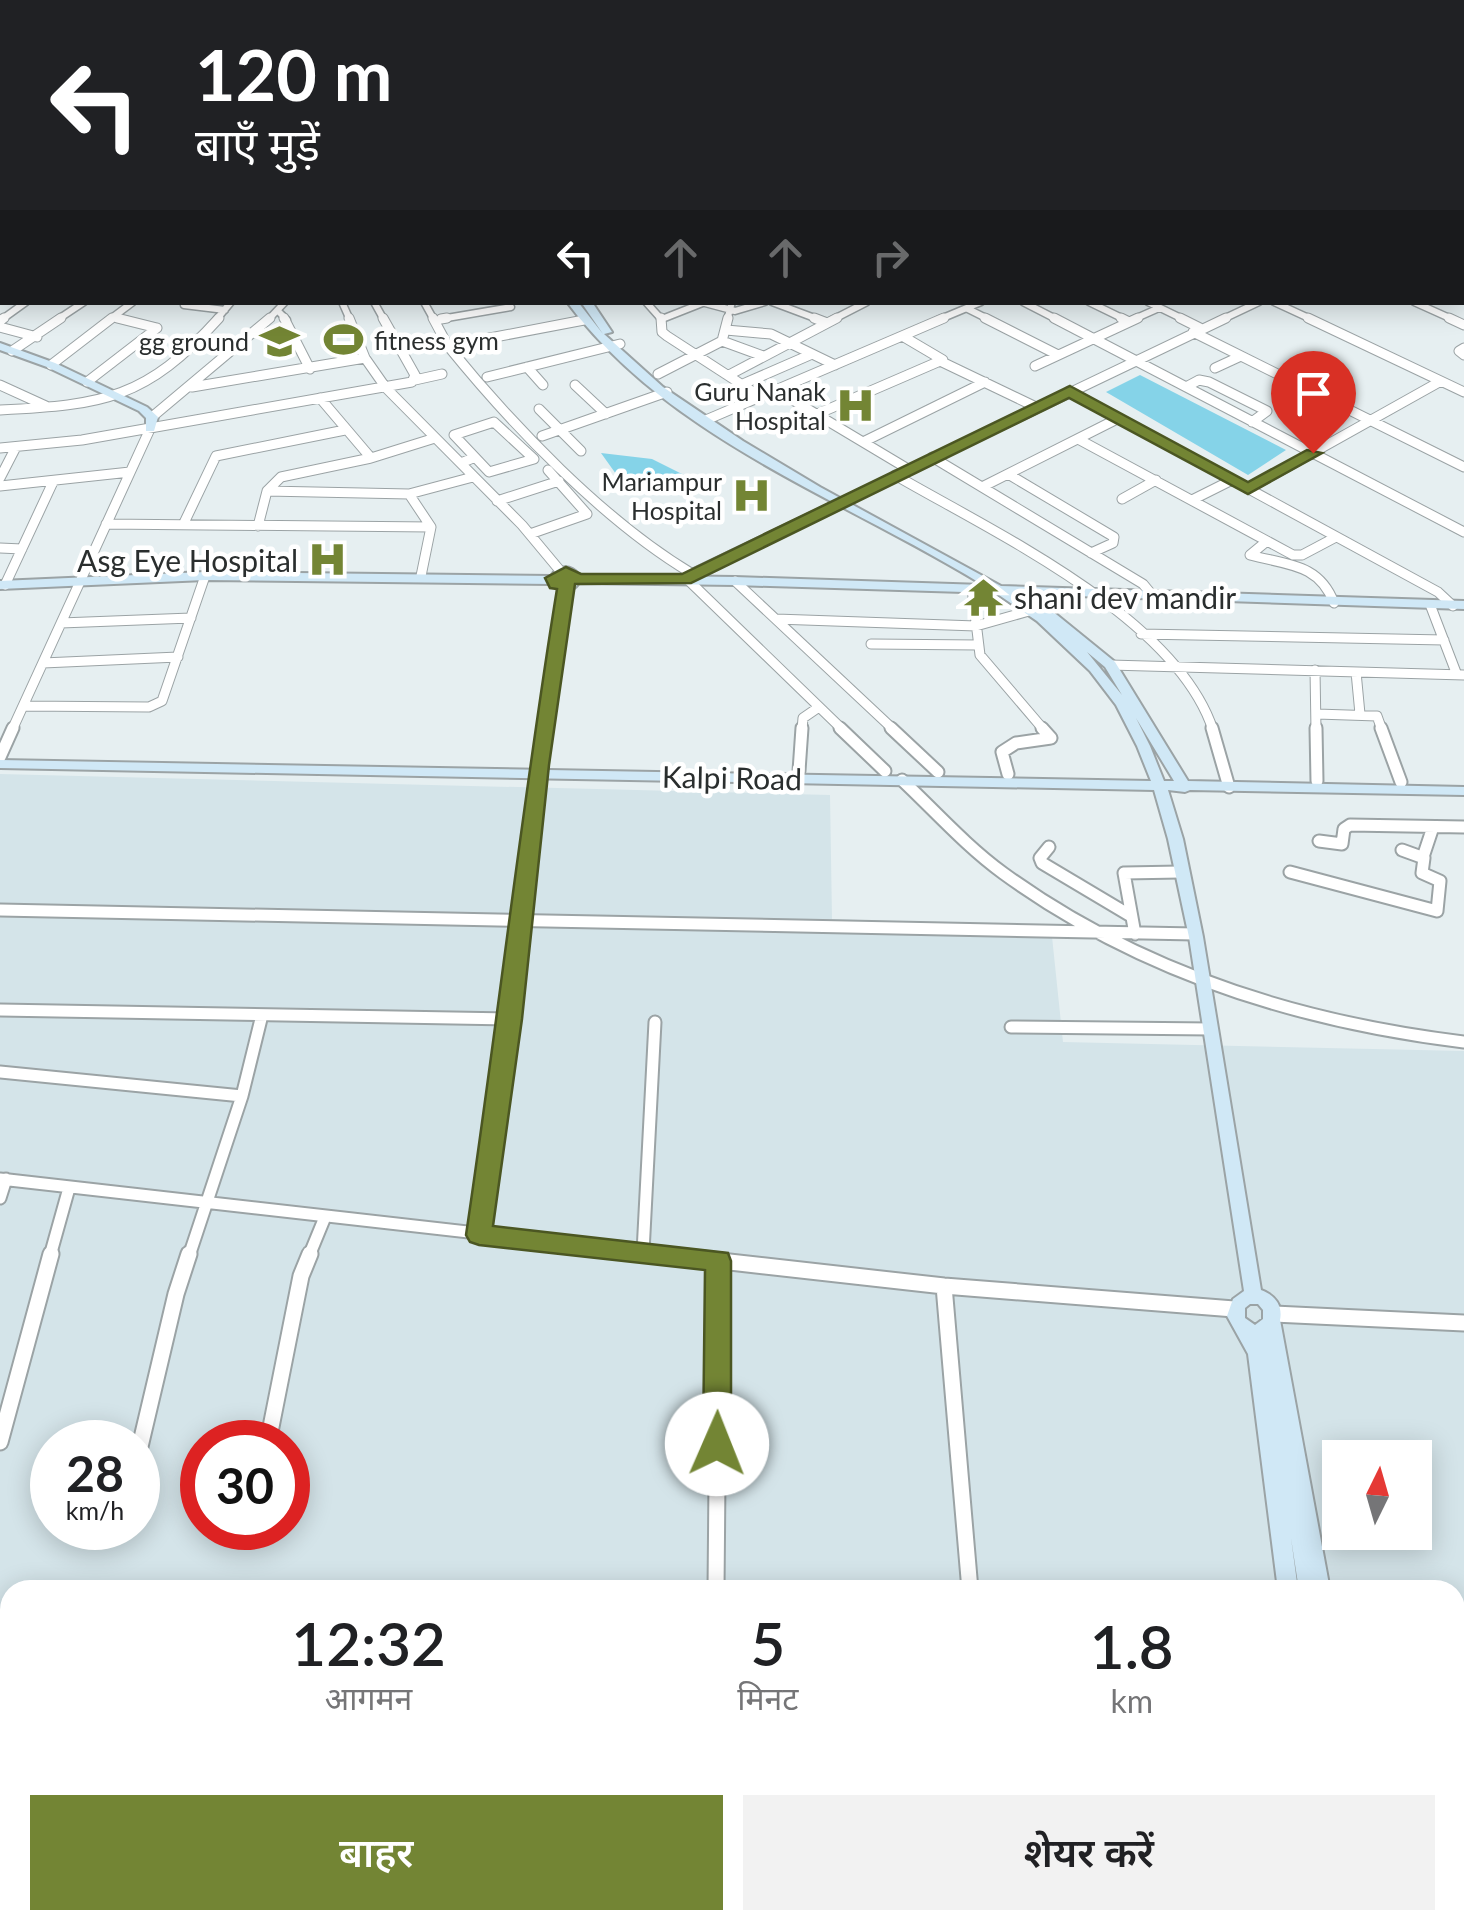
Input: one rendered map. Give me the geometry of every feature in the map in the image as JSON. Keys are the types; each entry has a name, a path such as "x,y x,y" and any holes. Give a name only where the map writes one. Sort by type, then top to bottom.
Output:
{"main road":[{"path":"574,305 584,320 667,392 998,590 1092,664 1112,688 1160,783 1195,934 1254,1298"},
{"path":"588,305 615,345 711,418"},
{"path":"6,349 86,382 151,423"},
{"path":"843,500 1014,590 1062,622 1110,665 1183,783"},
{"path":"3,585 205,576 688,576 1459,606"},
{"name":"Kalpi Road","path":"0,758 938,772 1160,783"},
{"name":"Kalpi Road","path":"538,769 902,780 1464,784"},
{"name":"Kalpi Road","path":"1228,783 1464,791"},
{"path":"1262,1324 1236,1319 1234,1309 1241,1300 1254,1298 1267,1303 1258,1354 1287,1580"},
{"path":"1262,1324 1307,1580"},
{"path":"1262,1324 1318,1580"}],"street":[{"path":"0,324 22,305"},
{"path":"6,349 37,337 80,305"},
{"path":"51,365 118,318 130,305"},
{"path":"184,305 228,306"},
{"path":"0,758 151,423 283,305"},
{"path":"342,305 365,358 386,388 530,534 565,579 479,1235"},
{"path":"374,305 415,380"},
{"path":"425,305 448,346 492,400 657,554 688,576 885,771"},
{"path":"442,319 510,305 526,331"},
{"path":"649,305 662,319 662,332 761,397"},
{"path":"662,319 695,305"},
{"path":"658,374 722,341 731,308 750,311 762,305"},
{"path":"776,305 827,323"},
{"path":"729,375 862,305"},
{"path":"711,418 975,305"},
{"path":"1029,305 1464,532"},
{"path":"1094,305 1129,322"},
{"path":"1154,305 1241,356 1464,466"},
{"path":"688,576 1251,305"},
{"path":"1280,305 1464,392"},
{"path":"1421,305 1464,325"},
{"path":"0,410 81,405 114,397 150,376 228,306"},
{"path":"1036,366 1159,308"},
{"path":"0,309 14,312"},
{"path":"968,309 1058,355"},
{"path":"279,312 290,325 310,369"},
{"path":"86,382 157,328 118,318"},
{"path":"448,346 584,320"},
{"path":"0,324 37,337"},
{"path":"726,330 765,332 835,365"},
{"path":"904,337 944,362 1036,407"},
{"path":"722,341 762,356"},
{"path":"486,377 615,345"},
{"path":"743,384 812,354"},
{"path":"1215,368 1241,356"},
{"path":"192,386 365,358"},
{"path":"815,415 944,362"},
{"path":"526,366 542,384"},
{"path":"0,448 386,388 442,374"},
{"path":"1186,388 1200,380 1210,382 1267,411 1252,422"},
{"path":"1248,489 1441,381"},
{"path":"863,442 985,382"},
{"path":"0,385 48,407"},
{"path":"575,386 606,414"},
{"path":"776,390 908,468"},
{"path":"1070,391 1459,606"},
{"path":"542,436 667,392"},
{"path":"320,398 371,458"},
{"path":"539,410 581,451"},
{"path":"982,486 1119,418"},
{"path":"494,422 534,459 489,472 473,458 454,435 494,422"},
{"path":"183,525 216,456 345,430"},
{"path":"258,526 267,491 281,477 371,458 435,438"},
{"path":"1078,438 1298,556 1336,537"},
{"path":"0,478 16,446"},
{"path":"932,457 1143,584 1154,596"},
{"path":"460,463 473,458"},
{"path":"530,534 587,514 548,470"},
{"path":"0,486 130,472"},
{"path":"1008,474 1114,537 1112,543 1090,553"},
{"path":"896,475 1095,594 1140,634 1193,688 1211,726 1228,783"},
{"path":"267,491 409,494 473,478"},
{"path":"1122,500 1156,480"},
{"path":"1192,500 1232,480"},
{"path":"496,501 559,481"},
{"path":"3,585 53,482"},
{"path":"409,494 430,527 421,576"},
{"path":"106,524 430,527"},
{"path":"1267,541 1250,555 1320,574 1330,584 1334,603"},
{"path":"0,548 22,549"},
{"path":"22,706 156,706 162,701 205,576"},
{"path":"736,580 938,772"},
{"path":"972,590 978,645 984,660 1051,738 1016,743 1002,752 1008,774"},
{"path":"1110,665 1460,675 1431,606"},
{"path":"776,619 976,626 1028,612"},
{"path":"61,624 191,618"},
{"path":"1140,634 1444,640"},
{"path":"871,644 978,645"},
{"path":"43,663 178,657"},
{"path":"1315,670 1317,781"},
{"path":"1356,672 1360,714"},
{"path":"799,771 803,718 819,707"},
{"path":"1317,714 1360,714 1379,719 1401,782"},
{"path":"902,780 1002,872 1096,933 1203,978 1340,1021 1464,1042"},
{"path":"1319,840 1342,844 1344,829 1350,825 1464,827"},
{"path":"1422,857 1432,828"},
{"path":"1049,847 1040,858 1042,862 1132,916"},
{"path":"1290,872 1437,911 1440,880 1422,873 1426,861 1422,857 1402,850"},
{"path":"1135,934 1125,871 1180,872"},
{"path":"0,910 1195,934"},
{"path":"0,1010 510,1019"},
{"path":"146,1420 176,1294 242,1096 262,1015"},
{"path":"643,1252 655,1022"},
{"path":"1011,1028 1211,1029"},
{"path":"0,1072 242,1096"},
{"path":"0,1198 3,1179 944,1286 1234,1309"},
{"path":"0,1442 69,1188"},
{"path":"272,1420 300,1276 325,1217"},
{"path":"716,1580 718,1261"},
{"path":"944,1286 969,1580"},
{"path":"1262,1324 1464,1324"}],"shaded area":[{"path":"1140,375 1286,450 1248,475 1106,392"},
{"path":"601,453 652,459 692,479 631,495"},
{"path":"0,774 830,795 832,919 1051,927 1063,1042 1464,1051 1464,1580 0,1580"}],"place":[{"name":"fitness gym","path":"344,340"},
{"name":"gg ground","path":"279,341"},
{"name":"Guru Nanak Hospital","path":"856,405"},
{"name":"Mariampur Hospital","path":"752,495"},
{"name":"Asg Eye Hospital","path":"328,560"},
{"name":"shani dev mandir","path":"984,597"}],"route":[{"path":"717,1444 718,1261 479,1235 510,1019 539,765 567,586 556,584 554,578 566,572 577,579 685,579 1070,391 1248,489 1313,453"}]}
